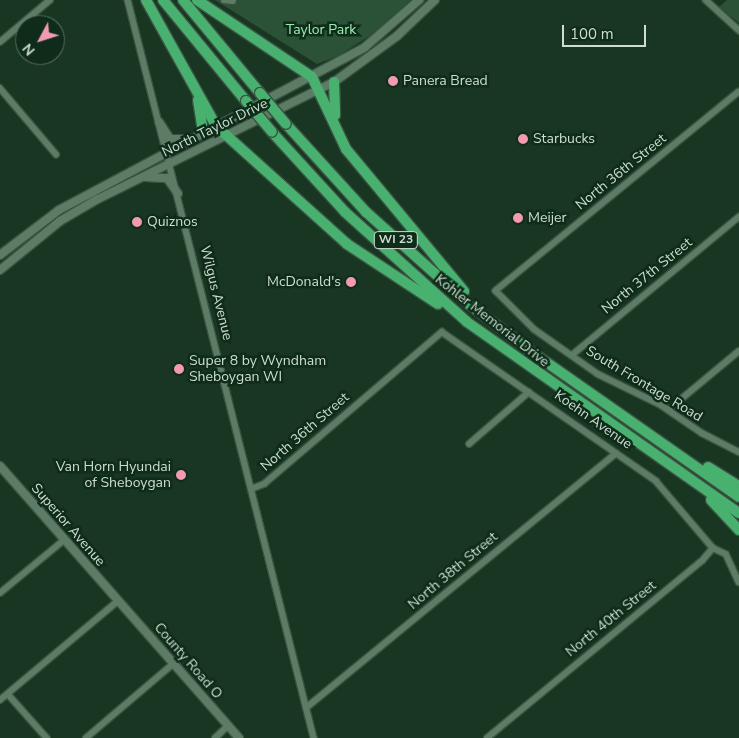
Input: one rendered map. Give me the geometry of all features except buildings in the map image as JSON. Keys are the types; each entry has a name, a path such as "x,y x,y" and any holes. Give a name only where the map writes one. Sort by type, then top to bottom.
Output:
{"highway":[{"path":"146,0 216,126 347,244 467,322"},
{"name":"Kohler Memorial Drive","path":"163,0 272,132 345,212 467,322 739,513"},
{"name":"Kohler Memorial Drive","path":"183,0 286,124 403,247 519,343 739,497"},
{"path":"197,0 312,76 321,90 338,138 379,192 446,274 519,343"},
{"path":"334,82 332,104 339,127 379,192"},
{"path":"197,91 199,135"},
{"path":"634,423 739,486"},
{"path":"650,451 709,498 739,530"}],"main road":[{"name":"North Taylor Drive","path":"0,255 59,210 365,47 419,0"},
{"name":"North Taylor Drive","path":"0,270 60,222 136,180 334,82 397,36 435,0"},
{"path":"159,122 170,139 199,135"},
{"path":"136,180 167,178 178,194"},
{"name":"Superior Avenue","path":"0,466 118,601"},
{"name":"County Road O","path":"118,601 239,738"}],"street":[{"path":"0,42 50,0"},
{"name":"Wilgus Avenue","path":"128,0 314,738"},
{"path":"224,0 233,1"},
{"path":"706,0 739,30"},
{"path":"0,88 56,154"},
{"name":"North 36th Street","path":"496,291 739,92"},
{"name":"North 37th Street","path":"572,355 739,217"},
{"name":"South Frontage Road","path":"496,291 526,322 572,355 610,380 668,410 702,433 739,452"},
{"name":"North 36th Street","path":"252,489 264,484 442,332"},
{"name":"Koehn Avenue","path":"442,332 656,481 713,548"},
{"path":"668,410 739,351"},
{"path":"469,444 529,392"},
{"name":"North 38th Street","path":"306,708 616,453"},
{"path":"0,593 64,540"},
{"path":"713,548 726,554 739,582"},
{"name":"North 40th Street","path":"486,738 702,561 713,548"},
{"path":"0,700 118,601"},
{"path":"86,738 173,664"},
{"path":"8,694 47,738"},
{"path":"215,738 228,726"}],"green space":[{"name":"Taylor Park","path":"215,0 411,0 371,35 338,56 317,64"},
{"path":"727,0 739,0 739,23 719,7"}],"place":[{"name":"Panera Bread","path":"393,81"},
{"name":"Starbucks","path":"523,139"},
{"name":"Meijer","path":"518,218"},
{"name":"Quiznos","path":"137,222"},
{"name":"McDonald's","path":"351,282"},
{"name":"Super 8 by Wyndham Sheboygan WI","path":"179,369"},
{"name":"Van Horn Hyundai of Sheboygan","path":"181,475"}]}
